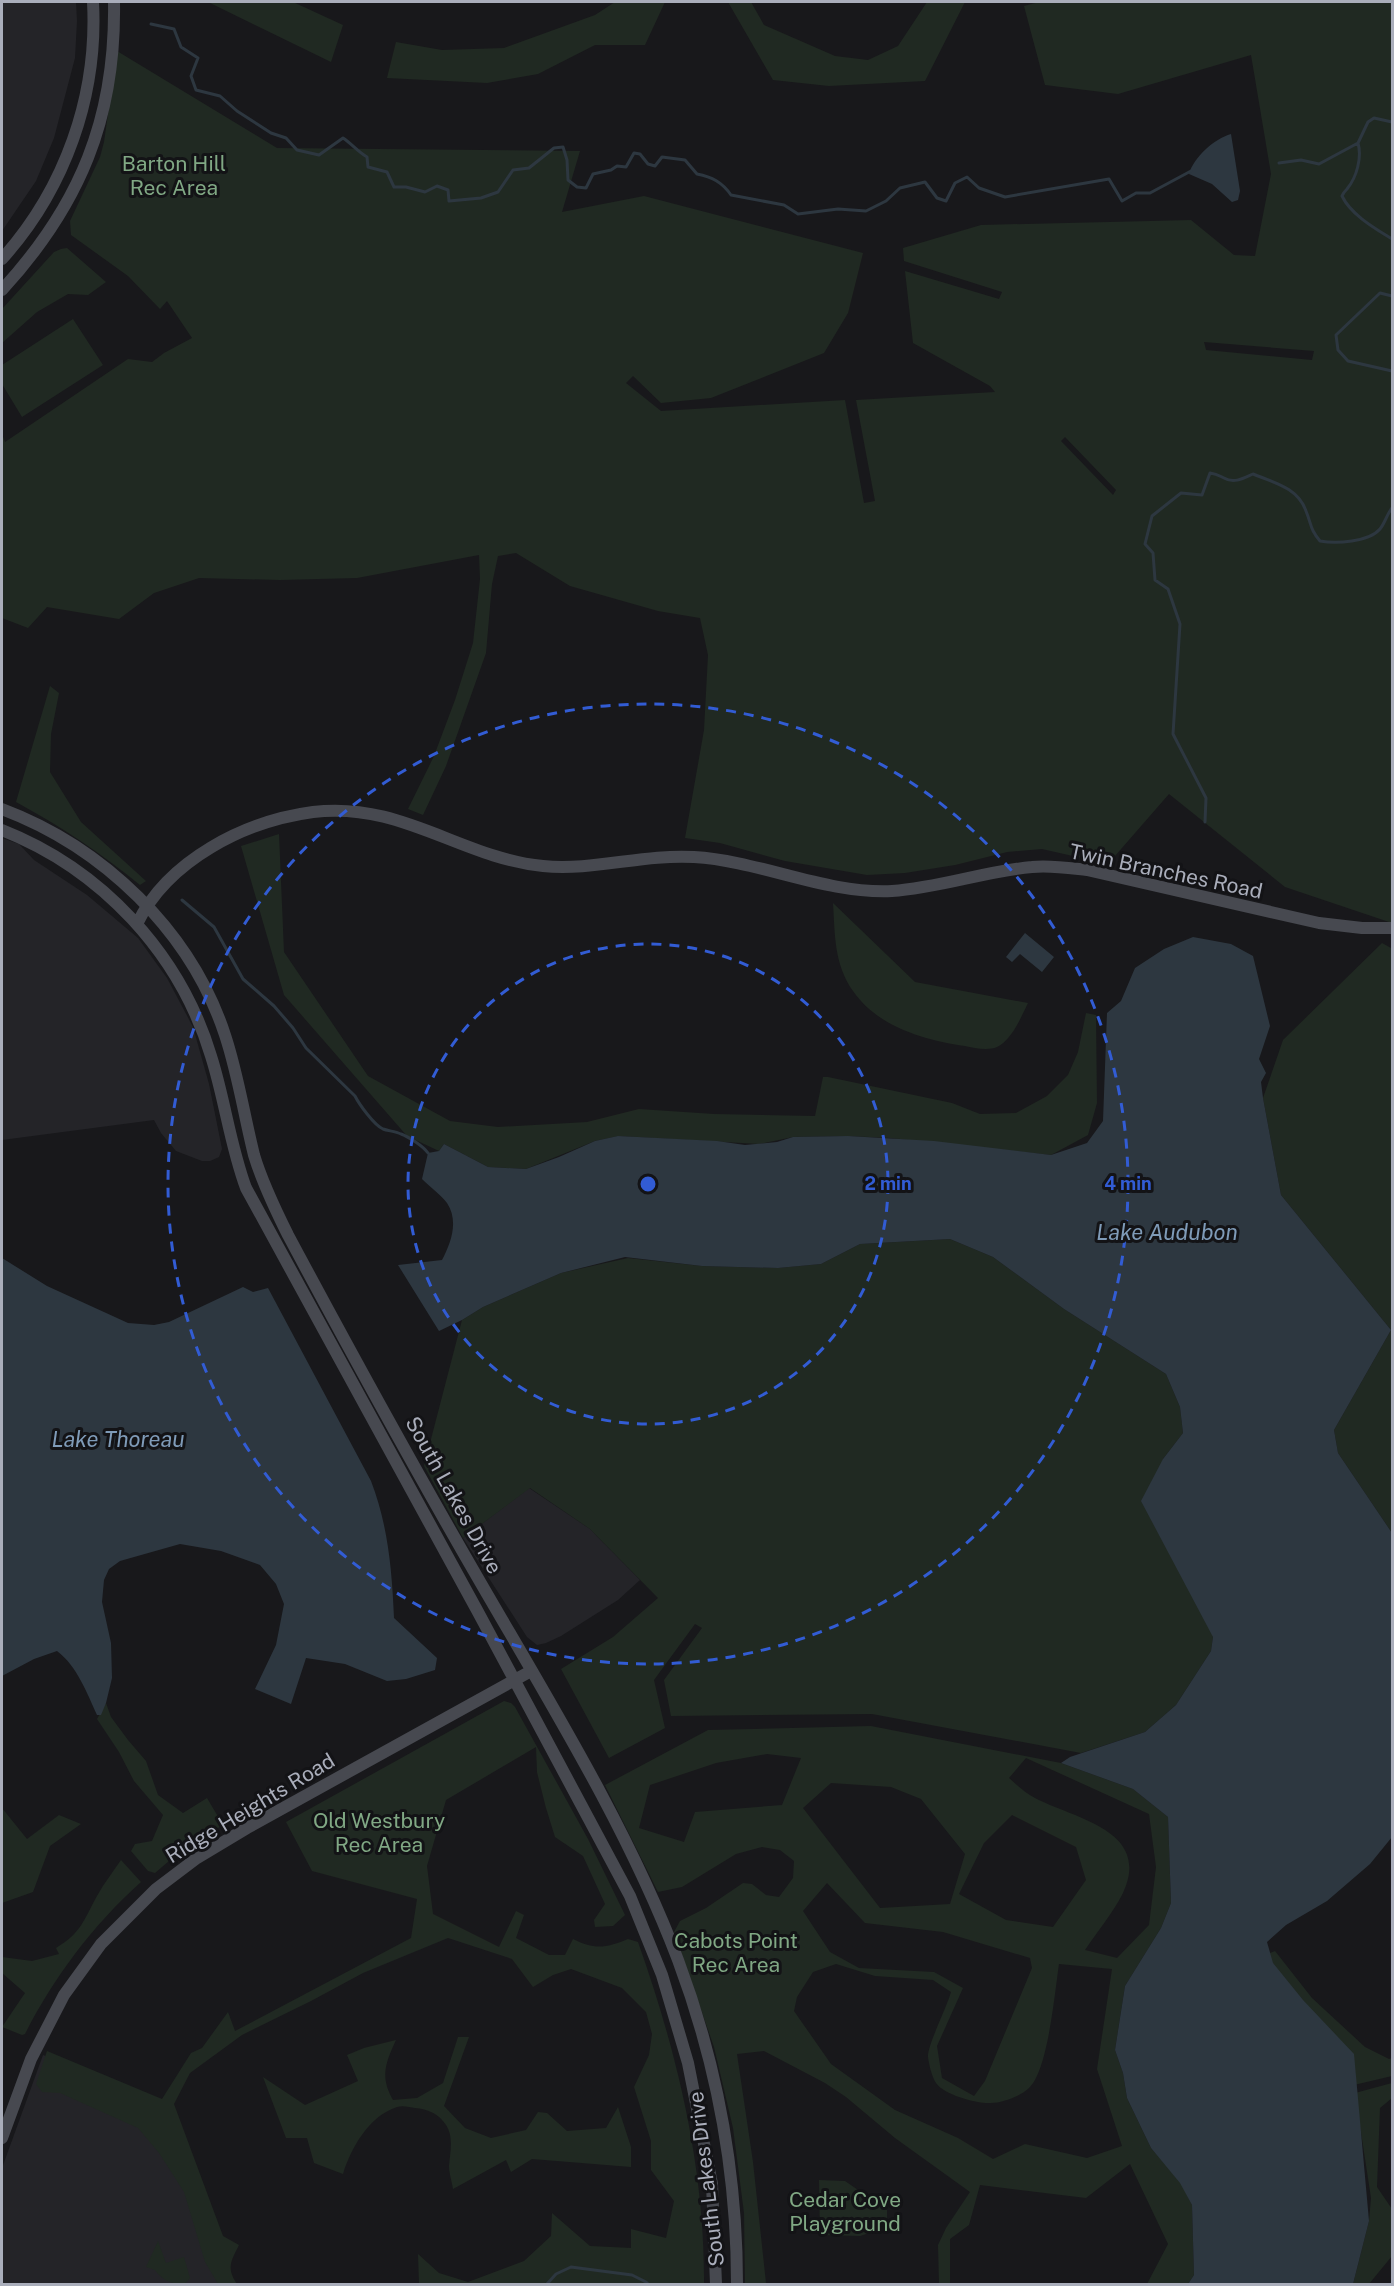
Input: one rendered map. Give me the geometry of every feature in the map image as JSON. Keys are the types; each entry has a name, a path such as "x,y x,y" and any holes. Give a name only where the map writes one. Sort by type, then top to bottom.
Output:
{"main road":[{"path":"2,259 50,192 71,147 85,97 91,64 93,2"},
{"path":"2,290 52,229 72,194 90,154 110,80 114,2"},
{"name":"South Lakes Drive","path":"2,809 50,831 90,856 130,889 160,920 189,961 213,1005 235,1067 255,1156 268,1193 288,1235 457,1543 601,1796 642,1875 688,1988 711,2065 726,2141 735,2222 737,2284"},
{"name":"Twin Branches Road","path":"137,924 146,906 198,855 231,836 272,820 340,811 388,816 492,854 540,866 590,866 637,859 694,857 749,865 829,885 871,891 916,889 1034,867 1063,868 1097,872 1319,923 1362,928 1392,928"},
{"name":"South Lakes Drive","path":"2,830 68,863 101,888 137,924 174,973 202,1028 212,1058 236,1161 246,1188 630,1896 667,1991 688,2063 712,2184 716,2284"},
{"name":"Twin Branches Road","path":"126,912 146,906"},
{"name":"Ridge Heights Road","path":"2,2138 30,2059 64,1995 101,1944 138,1905 175,1874 224,1841 531,1671"}],"shaded area":[{"path":"2,2 76,2 77,21 75,58 54,138 36,181 2,231"},
{"path":"2,838 19,844 34,860 87,895 138,938 167,978 193,1027 209,1084 222,1149 219,1157 210,1161 202,1161 176,1151 161,1133 154,1120 2,1140"},
{"path":"529,1488 590,1529 640,1580 618,1600 561,1636 537,1645 527,1637 463,1538"},
{"path":"43,2055 167,2103 232,2284 2,2284 2,2168"}],"green space":[{"path":"208,2 293,2 343,25 331,62"},
{"path":"615,2 665,2 645,45 595,45 538,74 487,83 387,78 396,42 442,50 504,48 595,15"},
{"path":"728,2 751,2 764,25 835,56 868,60 898,46 927,2 965,2 925,81 829,86 773,80"},
{"name":"Barton Hill Rec Area","path":"1039,2 1392,2 1392,923 1285,887 1169,794 1108,864 1042,849 1007,852 955,865 905,873 867,875 785,861 720,843 685,838 704,730 708,655 700,618 658,611 570,586 516,553 498,556 492,584 486,653 446,766 423,815 408,809 434,756 473,643 480,579 479,555 357,578 280,580 199,578 154,593 119,619 47,607 28,628 2,618 2,434 5,442 128,359 152,362 192,338 167,301 160,309 128,276 71,235 70,221 100,157 104,142 117,51 277,148 580,151 562,212 644,196 863,253 848,313 824,353 711,398 661,403 633,376 626,383 661,411 845,400 864,503 875,501 856,400 995,392 990,386 913,343 905,271 999,299 1002,292 904,261 903,248 981,225 1191,220 1234,255 1255,256 1271,174 1251,55 1118,94 1045,85 1024,6","holes":["1204,342 1314,351 1312,360 1206,350","1065,437 1116,490 1113,495 1061,441"]},
{"path":"67,248 106,282 88,295 68,294 37,312 2,343 2,309 54,252"},
{"path":"73,319 103,365 22,417 2,384 2,365"},
{"path":"50,686 59,693 51,734 50,772 81,822 146,881 140,885 80,840 16,802"},
{"path":"279,834 284,952 368,1076 450,1121 498,1127 587,1122 639,1109 714,1114 815,1116 823,1077 952,1103 980,1114 1016,1113 1047,1096 1068,1075 1078,1052 1086,1013 1096,1015 1097,1103 1088,1135 1051,1155 890,1138 848,1136 793,1137 759,1144 619,1136 595,1141 526,1169 488,1167 444,1144 439,1151 407,1136 284,995 241,846"},
{"path":"833,903 915,982 1028,1003 1012,1034 997,1047 977,1048 934,1040 903,1030 875,1014 853,991 842,970 837,949"},
{"path":"1382,943 1392,951 1392,1533 1338,1453 1334,1430 1391,1330 1281,1195 1263,1098 1283,1040"},
{"path":"950,1239 993,1257 1064,1309 1166,1374 1180,1407 1183,1433 1163,1459 1213,1637 1211,1651 1176,1705 1145,1732 1081,1753 872,1714 671,1716 664,1680 702,1628 695,1624 654,1680 665,1728 609,1758 561,1669 613,1637 658,1598 590,1529 530,1488 463,1538 424,1466 462,1320 483,1307 561,1273 628,1258 702,1266 778,1268 821,1264 860,1244"},
{"name":"Old Westbury Rec Area","path":"504,1701 515,1707 588,1839 625,1915 613,1926 595,1927 594,1920 605,1904 583,1856 555,1837 537,1772 536,1747 446,1800 427,1866 433,1914 499,1947 516,1911 524,1915 516,1938 549,1955 565,1955 573,1939 594,1946 613,1944 628,1939 638,1942 665,2025 686,2110 700,2197 704,2284 419,2284 418,2254 439,2273 468,2282 524,2261 551,2236 552,2213 590,2246 631,2248 631,2229 666,2238 674,2201 651,2170 651,2141 634,2087 649,2055 652,2034 646,2012 622,1988 571,1969 553,1975 533,1987 512,1959 448,1938 363,1973 242,2035 190,2073 174,2104 223,2236 239,2245 231,2264 237,2284 218,2284 205,2262 184,2192 159,2153 138,2128 60,2093 42,2092 36,2084 47,2051 162,2099 191,2053 202,2048 228,2012 235,2031 411,1938 417,1899 312,1871 286,1822"},
{"path":"106,1703 111,1717 146,1761 158,1795 183,1813 207,1798 223,1825 183,1849 155,1873 148,1871 131,1851 135,1844 152,1841 163,1815 134,1781 119,1752 97,1719"},
{"name":"Cabots Point Rec Area","path":"871,1726 1061,1763 1133,1789 1168,1817 1171,1903 1161,1928 1125,1986 1115,2050 1123,2073 1127,2098 1151,2148 1181,2183 1192,2205 1194,2275 1188,2284 1147,2284 1168,2244 1130,2164 1086,2198 980,2185 969,2225 950,2239 950,2284 939,2284 938,2245 946,2228 970,2192 895,2138 846,2097 825,2083 764,2051 737,2054 753,2162 766,2283 782,2284 745,2284 744,2213 733,2128 714,2047 674,1932 680,1921 706,1908 743,1883 752,1884 766,1895 779,1897 793,1878 794,1861 780,1850 762,1847 736,1854 682,1887 658,1892 605,1785 708,1730","holes":["767,1754 801,1758 782,1805 695,1812 684,1842 639,1828 650,1785 716,1763","1026,1758 1149,1814 1156,1867 1149,1925 1117,1958 1085,1950 1123,1893 1129,1872 1127,1855 1118,1841 1105,1830 1051,1806 1024,1791 1009,1778","831,1783 891,1787 921,1799 965,1854 950,1904 880,1908 803,1808","1012,1815 1076,1847 1086,1880 1053,1927 1006,1920 959,1894 984,1843","827,1883 865,1923 943,1932 1030,1958 1032,1968 985,2081 974,2096 942,2078 937,2046 963,1988 934,1972 859,1968 830,1952 803,1911","836,1964 875,1976 933,1980 951,1992 928,2057 936,2083 946,2091 962,2098 996,2103 1021,2094 1036,2079 1050,2030 1059,1964 1112,1969 1097,2069 1122,2146 1087,2158 1025,2144 993,2159 958,2138 895,2110 831,2064 794,2011 797,1997 813,1972"]},
{"path":"2,1808 27,1839 59,1815 81,1824 50,1846 33,1892 2,1903"},
{"path":"121,1860 141,1882 107,1916 76,1953 49,1992 25,2034 22,2035 2,2027 25,1993 2,1973 2,1957 32,1961 59,1954 56,1948 71,1937 81,1925"},
{"path":"1275,1951 1312,1998 1365,2047 1389,2059 1392,2058 1392,2076 1354,2085 1259,1957"},
{"path":"458,2037 469,2037 444,2106 465,2128 491,2138 526,2130 538,2112 547,2113 567,2131 606,2128 618,2107 631,2147 631,2167 532,2159 511,2172 506,2160 453,2189 449,2172 451,2140 446,2125 433,2113 406,2106 387,2111 370,2125 356,2144 343,2174 314,2163 307,2138 286,2138 263,2077 305,2105 358,2081 347,2055 396,2040 389,2056 386,2084 393,2100 417,2098 443,2083"},
{"path":"1392,2083 1392,2098 1380,2108 1377,2187 1392,2209 1392,2256 1369,2284 1353,2284 1369,2221 1371,2198 1355,2093"},
{"name":"Cedar Cove Playground","path":"819,2180 845,2181 887,2210 887,2227 860,2236 820,2235"},
{"path":"158,2241 166,2263 184,2257 190,2278 185,2284 168,2281 155,2270 146,2267"}],"water":[{"path":"1231,134 1240,191 1238,200 1232,202 1212,184 1189,174 1195,161 1206,150 1218,140"},
{"path":"1025,933 1054,957 1042,972 1020,954 1012,962 1006,957"},
{"name":"Lake Audubon","path":"1193,937 1231,944 1253,956 1270,1026 1259,1059 1266,1073 1261,1082 1281,1195 1391,1330 1334,1430 1338,1453 1392,1533 1392,1837 1370,1864 1327,1901 1286,1925 1267,1942 1273,1963 1303,2000 1354,2054 1369,2221 1353,2284 1188,2284 1194,2275 1192,2205 1180,2183 1151,2148 1127,2098 1123,2073 1115,2050 1125,1986 1161,1928 1171,1903 1168,1817 1133,1789 1061,1763 1070,1757 1145,1732 1176,1705 1211,1651 1213,1637 1141,1501 1163,1459 1183,1433 1180,1407 1166,1374 1064,1309 993,1257 950,1239 860,1244 821,1264 778,1268 702,1266 625,1257 561,1273 483,1307 439,1331 398,1265 442,1260 448,1246 453,1224 451,1210 445,1200 422,1179 428,1153 439,1151 444,1144 488,1167 526,1169 595,1141 618,1136 717,1141 745,1145 777,1142 793,1137 848,1136 934,1141 1051,1155 1087,1143 1103,1121 1107,1013 1121,1001 1135,968 1164,949"},
{"name":"Lake Thoreau","path":"2,1258 47,1286 128,1323 154,1325 169,1322 243,1287 253,1292 268,1288 371,1481 388,1548 394,1618 437,1658 435,1670 406,1679 387,1681 345,1664 306,1658 291,1704 255,1689 276,1645 284,1604 276,1584 260,1565 221,1551 180,1544 120,1561 109,1569 104,1580 102,1602 111,1643 112,1678 101,1715 97,1715 76,1672 57,1651 34,1659 2,1676"}],"waterway":[{"path":"151,24 174,29 181,47 198,58 191,76 196,90 220,96 237,111 271,133 286,138 297,150 319,155 343,138 367,157 368,167 387,172 394,187 406,187 425,192 437,186 448,190 449,201 481,198 498,192 513,170 529,168 554,148 563,147 567,160 568,180 577,187 586,188 593,174 611,170 617,166 626,167 634,153 640,154 648,164 655,166 662,157 685,160 697,174 716,181 731,195 784,205 798,214 838,209 866,211 886,201 900,188 925,182 937,198 946,201 955,183 967,177 979,188 1005,197 1109,179 1122,201 1136,193 1150,193 1191,171"},
{"path":"1392,122 1374,118 1368,122 1358,143 1359,161 1356,173 1342,196 1351,209 1392,239"},
{"path":"1279,163 1301,160 1319,164 1358,143"},
{"path":"1392,296 1380,293 1336,335 1338,350 1348,361 1392,371"},
{"path":"1205,822 1206,798 1173,734 1180,624 1168,589 1155,580 1153,553 1145,544 1152,516 1181,493 1202,495 1210,473 1228,480 1239,480 1253,474 1285,487 1302,503 1320,541 1343,542 1368,537 1380,529 1392,508"},
{"path":"182,900 214,927 243,979 274,1006 306,1048 355,1096 375,1123 383,1129 408,1137 428,1153"},
{"path":"547,2284 556,2274 571,2267 632,2275 648,2284"}]}
